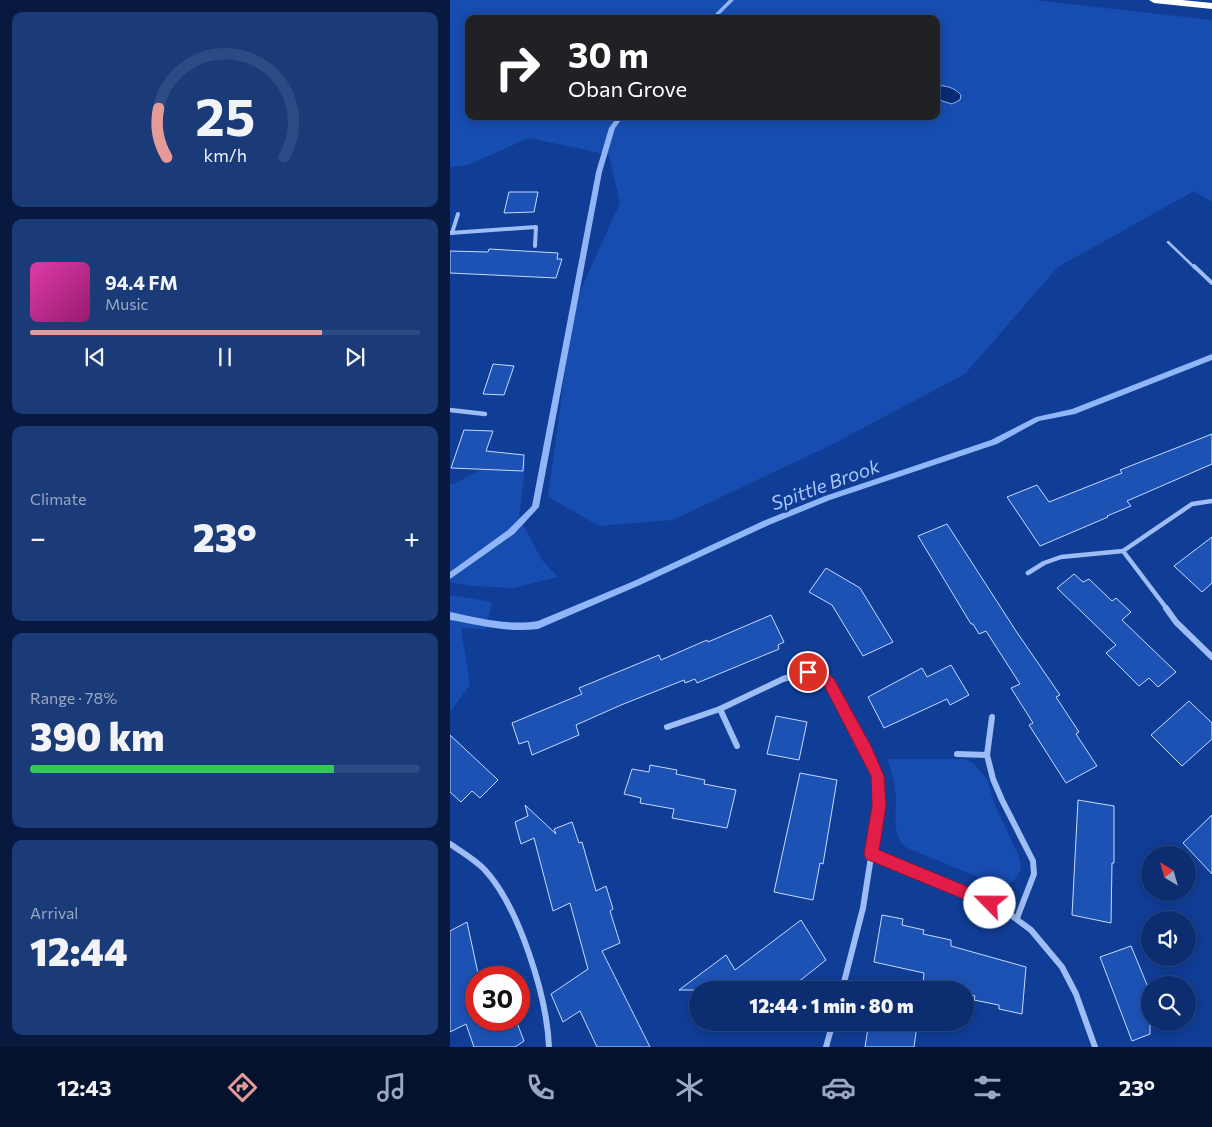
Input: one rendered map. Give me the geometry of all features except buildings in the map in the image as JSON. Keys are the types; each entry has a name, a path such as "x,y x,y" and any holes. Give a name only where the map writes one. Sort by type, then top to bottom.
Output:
{"highway":[{"path":"1154,0 1212,6"}],"street":[{"path":"458,214 451,233 536,226 534,246"},
{"path":"450,410 485,414"},
{"path":"1028,573 1044,563 1061,557 1123,550 1192,504 1212,501"},
{"path":"1123,550 1176,622 1212,657"},
{"path":"667,727 720,709 798,673 815,673 823,676 829,683 866,750 878,776 879,806 863,908 844,981"},
{"path":"720,709 737,746"},
{"path":"992,717 987,755 994,779 1002,800 1034,861 1034,874 1017,918"},
{"path":"957,754 987,755"},
{"path":"450,844 478,862 507,901 533,968 546,1017 549,1047"},
{"path":"871,854 980,898 1017,918 1045,944 1062,967 1076,994 1095,1047"},
{"path":"826,1047 830,1031"}],"lane":[{"path":"1168,242 1212,283"}],"shaded area":[{"path":"450,0 1034,0 1212,20 1212,202 1194,191 1058,267 965,374 829,446 673,520 599,526 548,497 574,305 620,203 609,155 529,138 468,165 450,167"},
{"path":"940,85 956,90 961,95 960,100 952,104 940,99"},
{"path":"510,460 526,461 519,517 542,560 558,577 513,588 470,586 450,582 450,484 454,484 489,465"},
{"path":"450,595 492,602 486,629 461,628 470,685 450,712"},
{"path":"887,759 966,759 974,764 987,779 994,803 1019,857 1021,867 1016,878 1010,883 998,885 905,847 896,830 895,788"}],"waterway":[{"path":"716,15 732,0"},
{"path":"450,576 511,532 535,507 599,172 612,128 618,120"},
{"name":"Spittle Brook","path":"450,616 505,626 527,627 538,625 637,583 766,523 828,498 994,442 1038,419 1073,412 1212,357"}],"route":[{"path":"808,672 823,676 829,683 866,750 878,776 880,790 879,806 871,854 990,903"}]}
